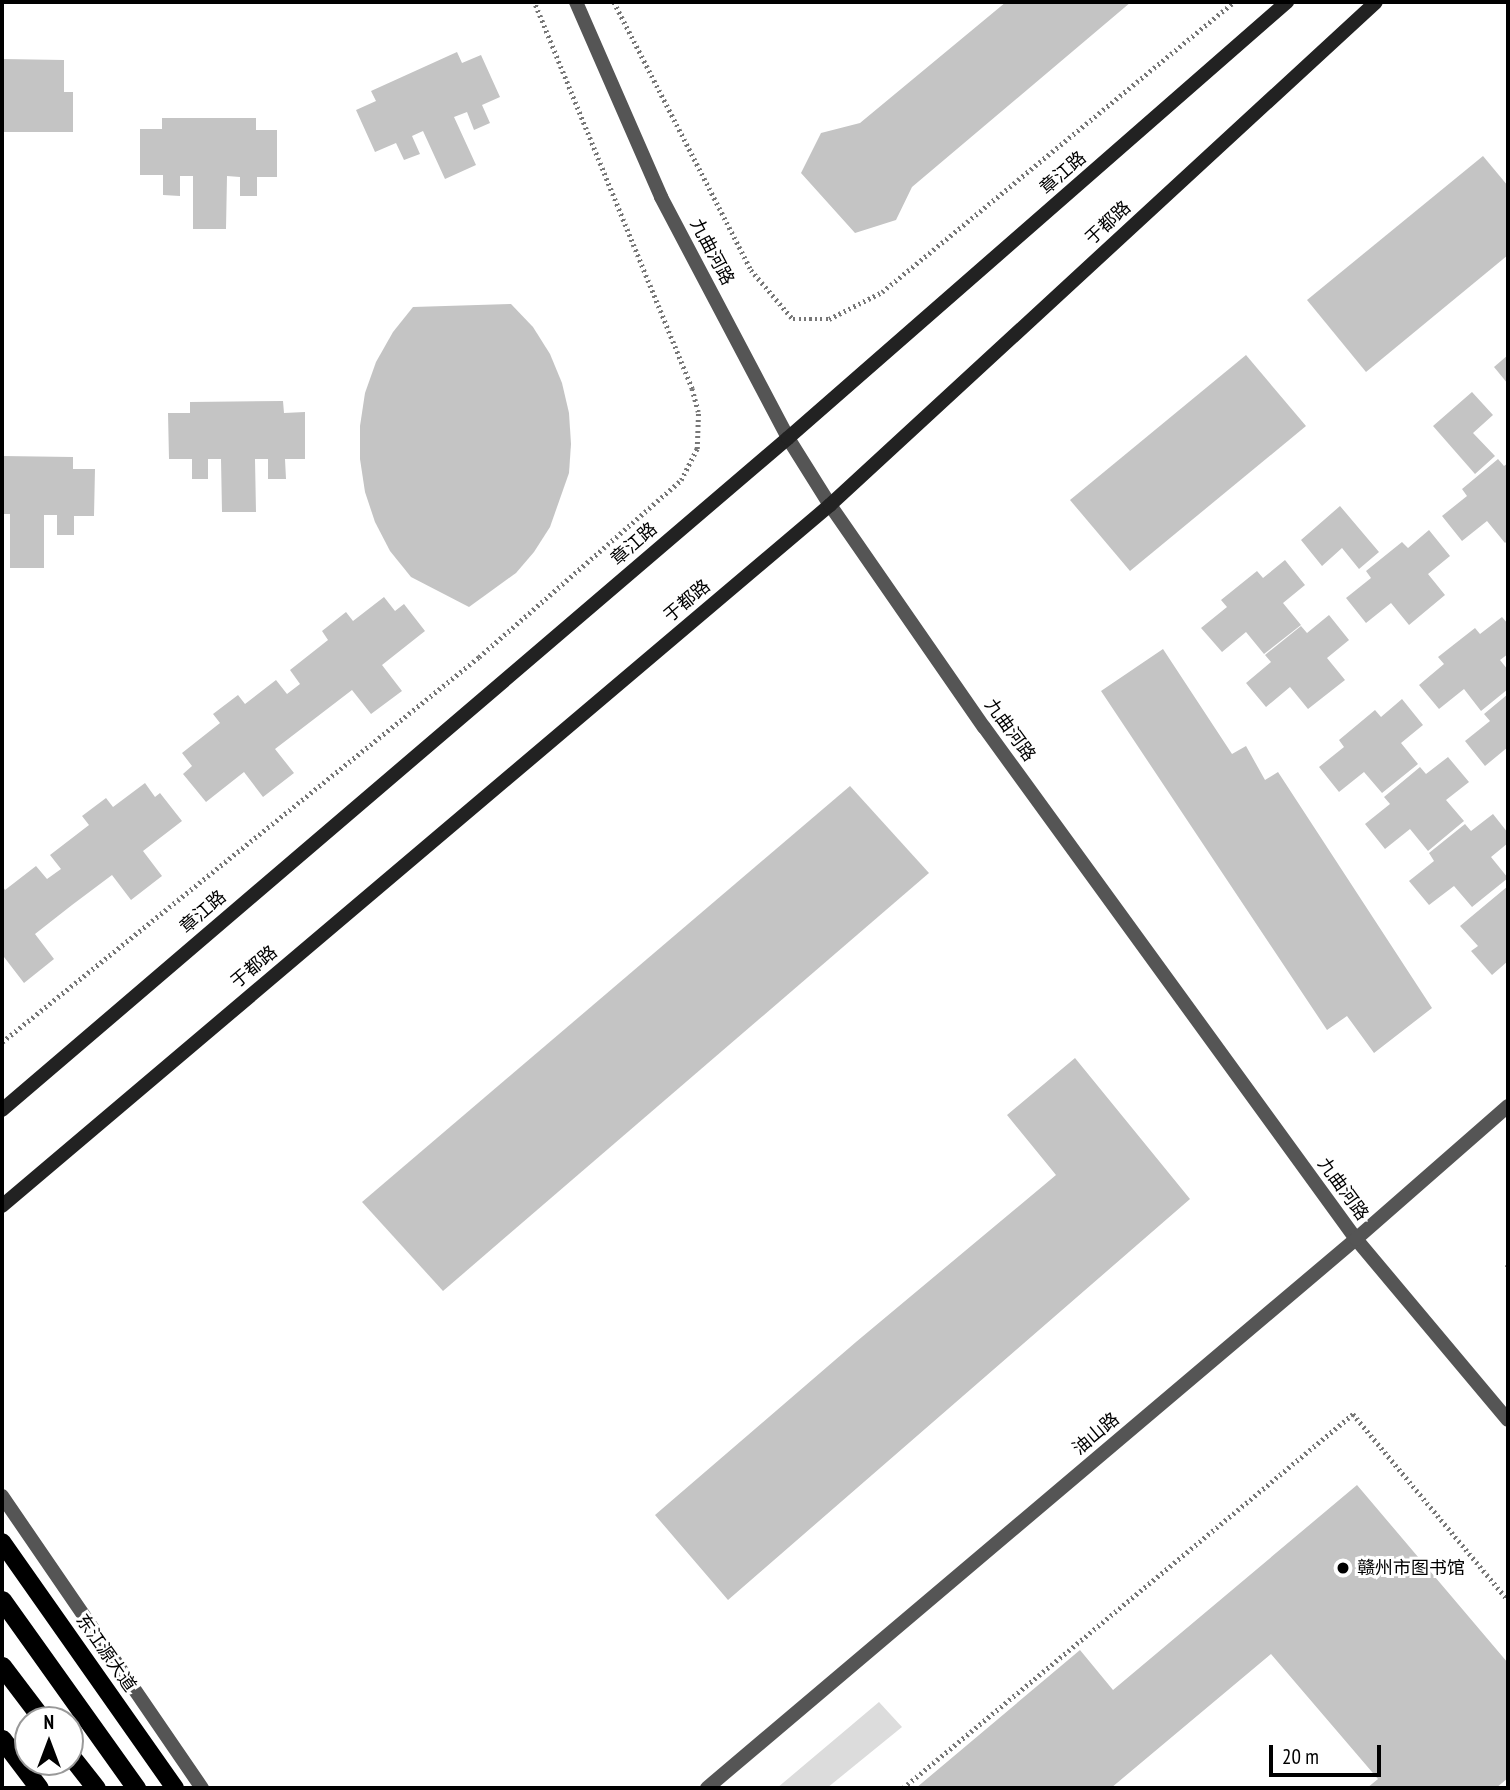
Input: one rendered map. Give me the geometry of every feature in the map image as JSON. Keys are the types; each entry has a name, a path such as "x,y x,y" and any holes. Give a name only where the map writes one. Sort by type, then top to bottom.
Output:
{"highway":[{"path":"2,1600 136,1788"},
{"path":"2,1666 32,1706"},
{"path":"2,1739 39,1788"},
{"path":"84,1773 96,1788"}],"main road":[{"name":"章江路","path":"2,1110 788,438 1287,2"},
{"name":"于都路","path":"2,1206 830,505 1376,2"},
{"name":"东江源大道","path":"2,1542 176,1788"}],"street":[{"name":"九曲河路","path":"576,2 661,197 788,438 830,505 984,727 1356,1239 1508,1420"},
{"name":"油山路","path":"707,1788 1356,1239 1508,1106"},
{"path":"2,1496 202,1788"}],"path":[{"path":"2,1042 479,657 658,503 681,480 697,449 698,412 692,389 534,2"},
{"path":"614,2 751,270 793,319 829,319 882,292 1234,2"},
{"path":"903,1788 1353,1414 1508,1601"}],"shaded area":[{"path":"879,1702 902,1727 827,1788 777,1788"}],"building":[{"path":"1006,2 1131,2 912,187 896,220 855,233 801,173 821,133 860,123"},
{"path":"457,52 462,63 481,55 500,97 482,105 490,123 474,130 467,112 454,117 476,165 445,179 423,131 412,136 420,154 404,160 396,143 375,152 356,110 376,101 371,91"},
{"path":"2,59 64,60 64,92 73,92 73,132 2,132"},
{"path":"162,118 256,118 256,130 277,130 277,177 257,177 257,196 240,196 240,177 227,176 226,229 193,229 193,176 180,176 180,196 163,195 163,175 140,175 140,129 162,129"},
{"path":"1483,156 1508,186 1508,255 1366,372 1307,300"},
{"path":"511,304 533,327 550,354 562,383 569,413 569,473 550,527 534,552 516,573 469,607 411,577 390,551 375,522 365,492 360,459 360,426 365,393 376,362 393,332 413,307"},
{"path":"1246,355 1306,426 1130,571 1070,500"},
{"path":"1508,355 1508,384 1494,367"},
{"path":"1472,392 1493,415 1473,433 1495,456 1475,474 1433,426"},
{"path":"283,401 284,413 305,412 305,459 285,459 286,479 268,479 268,459 255,459 256,512 222,512 221,459 208,459 208,479 192,479 192,459 169,459 168,413 190,413 190,402"},
{"path":"2,456 73,457 73,469 95,469 94,516 74,516 74,535 57,535 57,515 44,515 44,568 10,568 10,514 2,514"},
{"path":"1498,459 1504,466 1508,463 1508,540 1505,543 1487,521 1462,541 1442,516 1467,496 1462,489"},
{"path":"1340,506 1379,552 1359,569 1342,548 1322,566 1301,540"},
{"path":"1429,530 1450,556 1428,574 1445,595 1409,625 1391,603 1366,623 1346,598 1371,578 1366,571 1402,542 1408,548"},
{"path":"1285,560 1305,585 1283,603 1301,625 1264,654 1246,632 1222,652 1201,628 1227,607 1221,600 1257,571 1263,578"},
{"path":"384,597 395,611 404,604 425,631 382,665 402,691 371,714 352,690 275,749 294,773 263,797 244,772 206,802 183,774 192,766 182,753 220,723 213,714 238,695 245,704 276,680 287,694 300,684 290,670 328,640 322,631 346,612 353,621"},
{"path":"1329,615 1349,640 1327,658 1345,680 1308,709 1290,687 1266,707 1246,683 1271,662 1265,655 1301,626 1307,633"},
{"path":"1502,617 1508,624 1508,654 1500,660 1508,670 1508,689 1481,711 1464,689 1439,709 1419,685 1444,664 1438,657 1475,628 1480,634"},
{"path":"1163,649 1232,754 1246,746 1265,780 1278,772 1432,1008 1374,1053 1347,1016 1327,1030 1101,691"},
{"path":"1508,694 1508,747 1485,766 1465,741 1490,721 1484,714"},
{"path":"1402,699 1423,725 1401,743 1418,764 1382,793 1364,772 1339,792 1319,767 1344,747 1339,740 1375,710 1381,717"},
{"path":"1448,757 1469,782 1446,800 1464,821 1428,851 1410,829 1385,849 1365,824 1390,804 1384,797 1420,767 1426,774"},
{"path":"145,783 155,797 160,793 182,821 143,851 162,876 131,900 112,875 72,905 35,934 54,959 24,983 4,957 2,959 2,885 5,890 36,866 47,879 61,869 50,855 89,825 82,816 106,798 113,807"},
{"path":"850,786 929,873 443,1291 362,1202"},
{"path":"1493,814 1508,833 1508,843 1491,857 1508,878 1472,907 1454,886 1429,905 1409,881 1434,861 1429,853 1465,824 1471,831"},
{"path":"1508,886 1508,961 1492,975 1471,951 1478,946 1460,926"},
{"path":"1075,1058 1190,1199 728,1600 655,1515 1056,1175 1007,1115"},
{"name":"赣州市图书馆","path":"1357,1485 1508,1663 1508,1778 1496,1788 1367,1788 1378,1779 1271,1654 1111,1788 916,1788 1080,1650 1113,1690"}],"place":[{"name":"赣州市图书馆","path":"1343,1568"}]}
